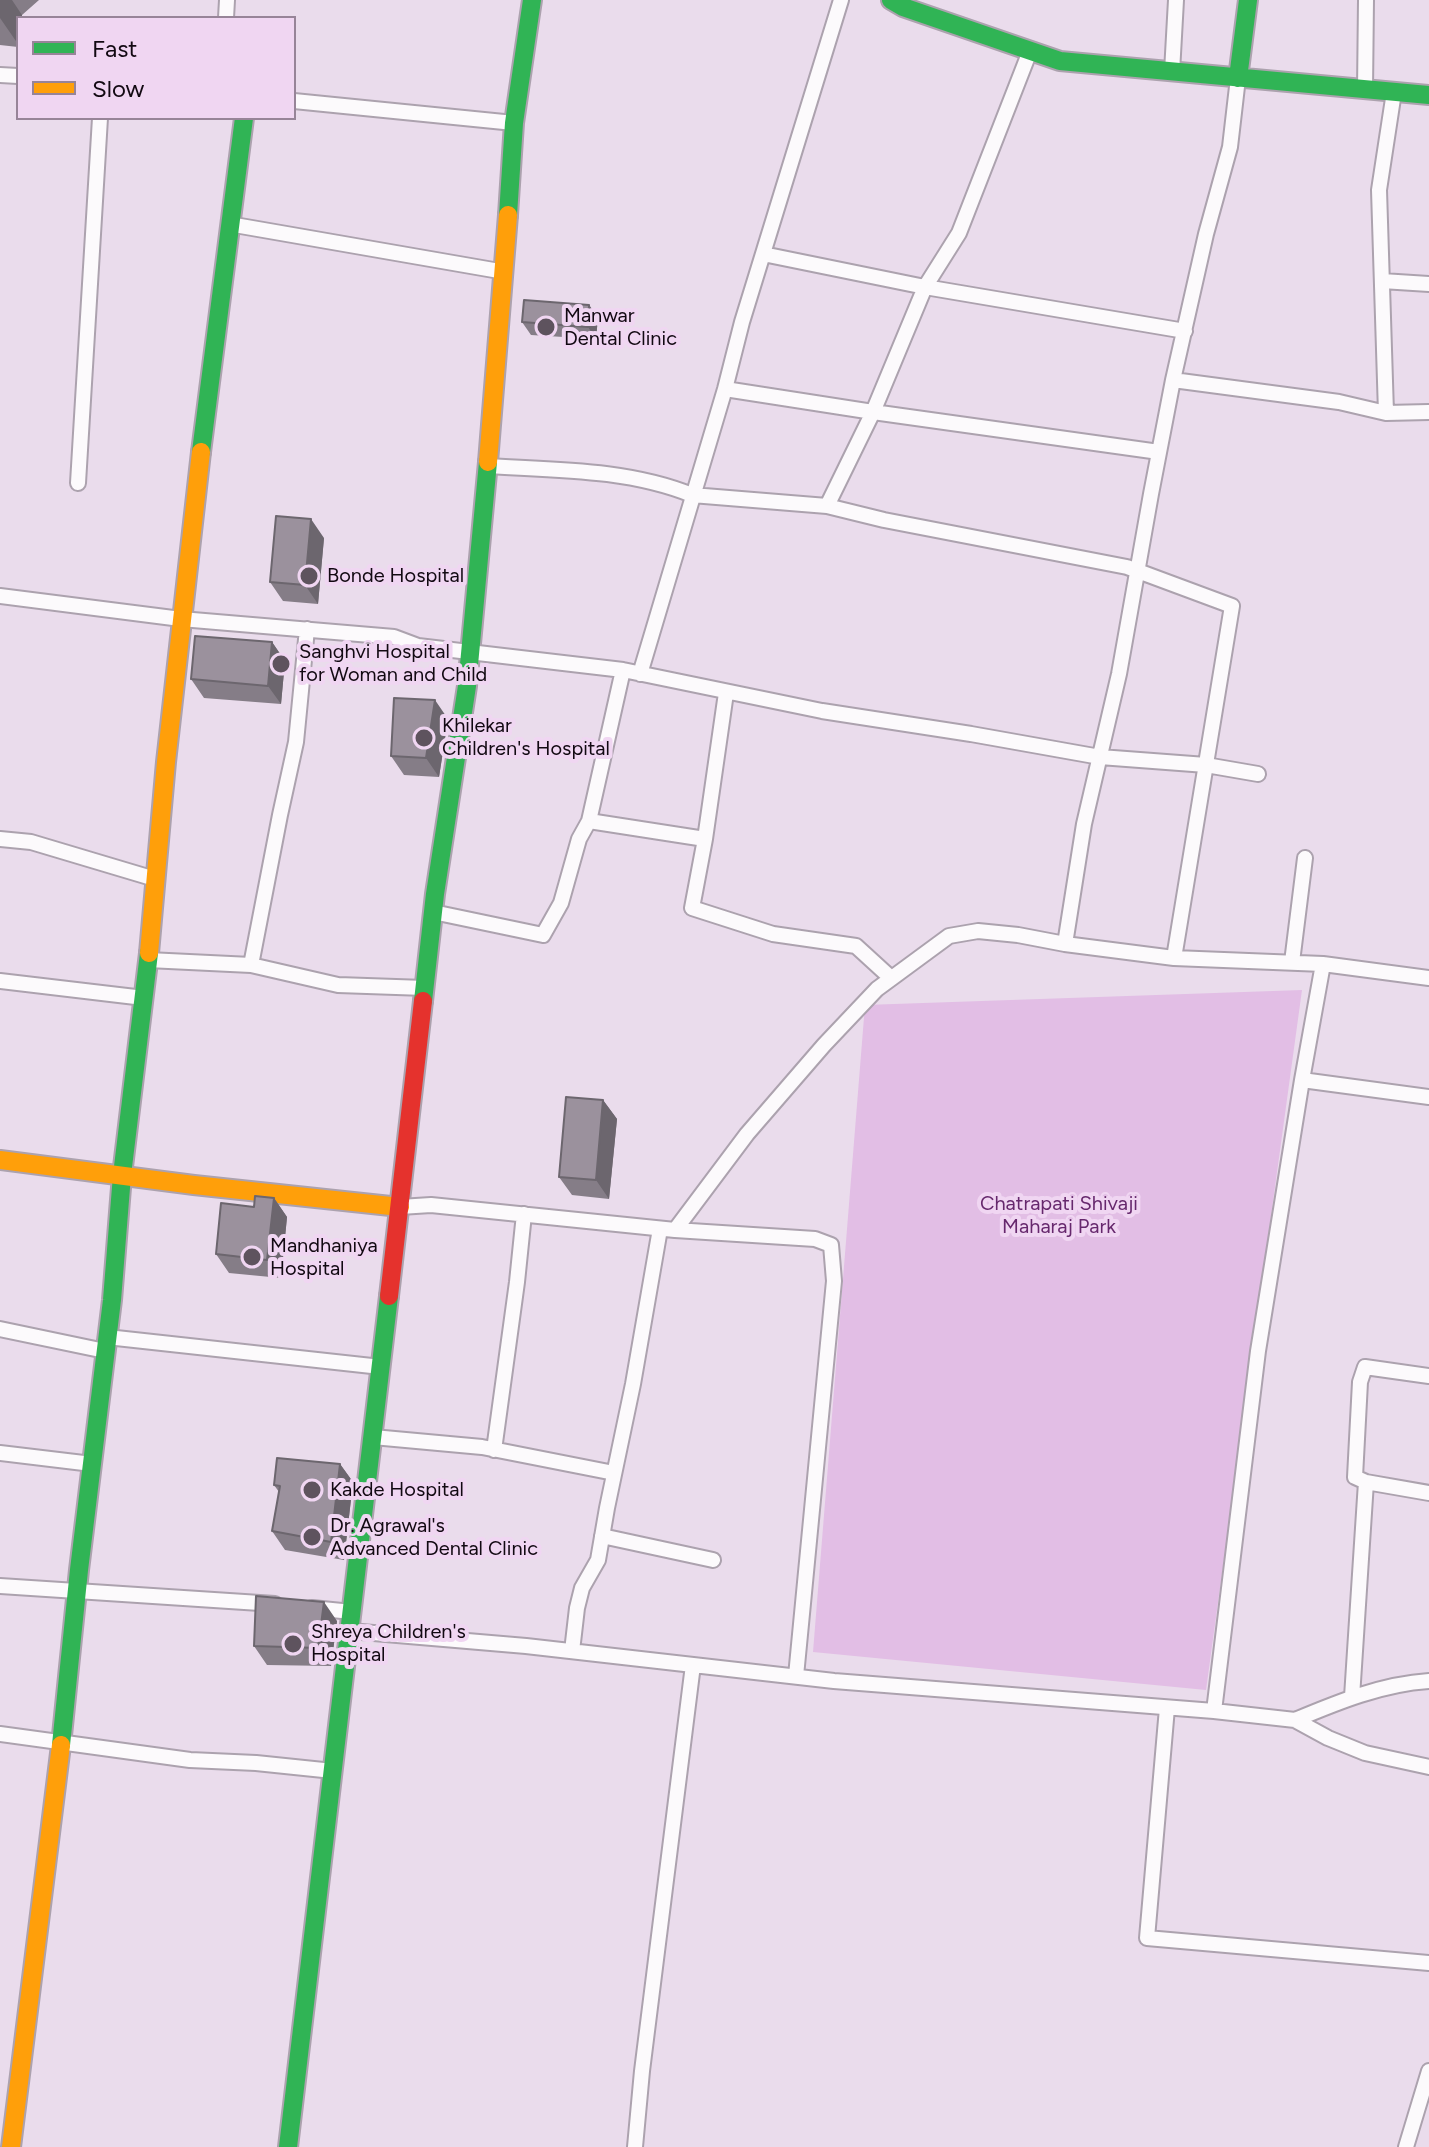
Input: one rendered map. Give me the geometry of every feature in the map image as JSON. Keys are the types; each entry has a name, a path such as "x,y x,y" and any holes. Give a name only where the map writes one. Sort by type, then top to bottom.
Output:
{"street":[{"path":"288,2147 433,912 470,653 505,272 514,123 532,0"},
{"path":"640,674 742,322 841,0"},
{"path":"891,0 903,7 1060,61 1429,95"},
{"path":"1172,72 1176,0"},
{"path":"1065,944 1084,824 1119,674 1173,380 1206,234 1230,147 1248,0"},
{"path":"1365,90 1366,0"},
{"path":"827,506 873,412 925,287 959,233 1030,51"},
{"path":"1386,413 1379,190 1394,92"},
{"path":"296,101 514,123"},
{"path":"78,483 100,120"},
{"path":"11,2147 68,1693 122,1175 148,960 181,619 244,120"},
{"path":"229,224 505,272"},
{"path":"763,254 925,287 1185,331"},
{"path":"1382,281 1429,284"},
{"path":"1173,380 1339,402 1386,413 1429,412"},
{"path":"725,389 1159,452"},
{"path":"487,466 608,474 671,487 692,495 827,506 1137,570 1232,606 1174,958"},
{"path":"0,596 181,619 394,637 418,646 623,670 726,693 1100,757 1206,765 1258,774"},
{"path":"251,965 296,742 307,629"},
{"path":"433,912 543,935 561,903 579,839 589,821 623,670"},
{"path":"726,693 692,908 773,934 856,946 891,978"},
{"path":"589,821 705,839"},
{"path":"0,839 31,842 155,879"},
{"path":"1292,962 1305,858"},
{"path":"572,1651 579,1598 598,1560 614,1473 668,1230 824,1045 891,978 949,936 978,931 1174,958 1323,964 1429,978"},
{"path":"148,960 251,965 338,985 425,988"},
{"path":"1214,1711 1258,1351 1323,964"},
{"path":"0,981 144,998"},
{"path":"1302,1080 1429,1097"},
{"path":"0,1160 400,1207 431,1205 668,1230 815,1239 831,1245 834,1281 796,1676"},
{"path":"494,1450 524,1214"},
{"path":"0,1329 106,1344 381,1367"},
{"path":"1429,1376 1365,1367 1360,1382 1355,1477 1366,1482 1429,1493"},
{"path":"373,1437 494,1450 614,1473"},
{"path":"0,1453 92,1464"},
{"path":"1352,1697 1366,1482"},
{"path":"602,1536 713,1560"},
{"path":"0,1586 352,1612"},
{"path":"350,1631 796,1676 1295,1720 1365,1753 1429,1767"},
{"path":"635,2147 693,1665"},
{"path":"1295,1720 1352,1697 1429,1681"},
{"path":"1167,1708 1147,1938 1429,1963"},
{"path":"0,1734 190,1760 333,1771"},
{"path":"1406,2147 1429,2071"}],"green space":[{"name":"Chatrapati Shivaji Maharaj Park","path":"1302,990 1206,1690 813,1652 865,1005"}],"building":[{"path":"524,300 589,305 588,327 522,322"},
{"path":"276,516 311,519 305,585 270,582"},
{"path":"195,636 272,642 268,686 191,679"},
{"path":"394,698 435,700 426,758 391,756"},
{"path":"566,1097 603,1100 596,1180 559,1177"},
{"path":"255,1196 274,1198 267,1260 216,1254 221,1203 254,1207"},
{"path":"277,1458 340,1464 331,1542 272,1531 280,1486 274,1485"},
{"path":"256,1596 324,1602 318,1648 254,1646"}],"traffic: fast":[{"path":"508,215 514,123 532,0"},
{"path":"891,0 903,7 1060,61 1429,95"},
{"path":"1238,78 1248,0"},
{"path":"201,452 244,120"},
{"path":"423,1001 435,894 467,686 488,462"},
{"path":"61,1745 149,953"},
{"path":"288,2147 389,1296"}],"traffic: slow":[{"path":"488,462 508,215"},
{"path":"149,953 166,762 201,452"},
{"path":"0,1160 400,1207"},
{"path":"11,2147 61,1745"}],"traffic: jam":[{"path":"389,1296 423,1001"}],"place":[{"name":"Manwar Dental Clinic","path":"546,327"},
{"name":"Bonde Hospital","path":"309,576"},
{"name":"Sanghvi Hospital for Woman and Child","path":"281,664"},
{"name":"Khilekar Children's Hospital","path":"424,738"},
{"name":"Mandhaniya Hospital","path":"252,1257"},
{"name":"Kakde Hospital","path":"312,1490"},
{"name":"Dr. Agrawal's Advanced Dental Clinic","path":"312,1537"},
{"name":"Shreya Children's Hospital","path":"293,1644"}]}
